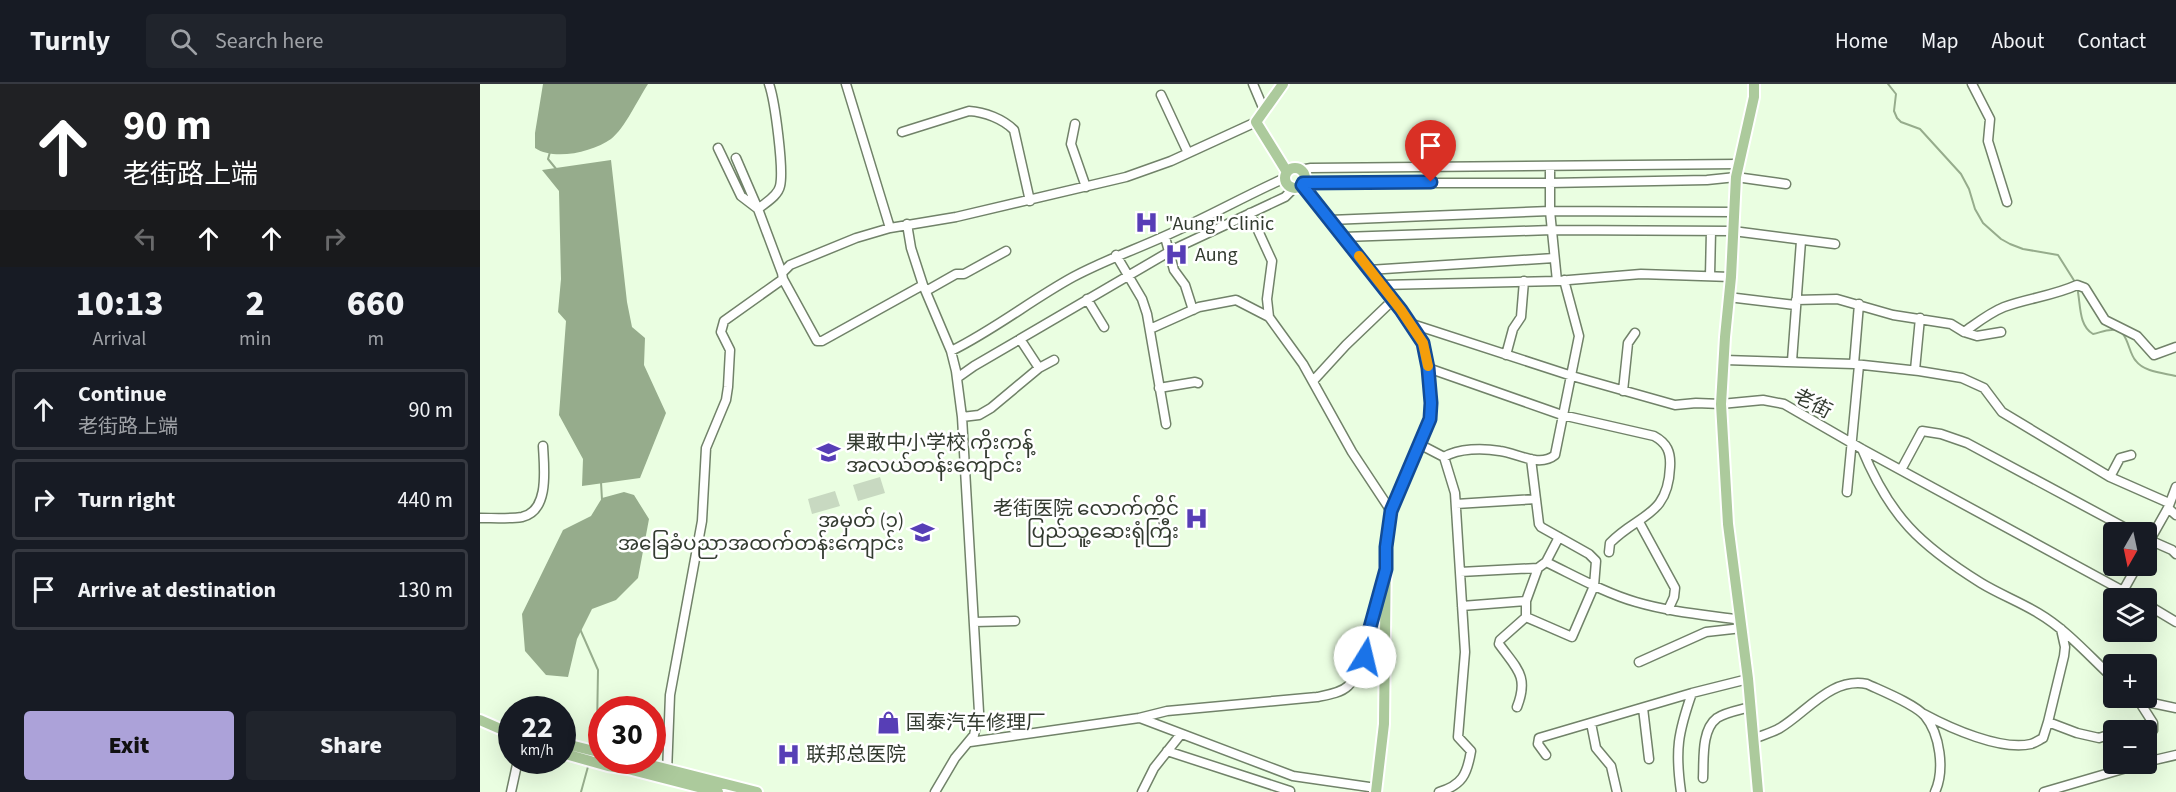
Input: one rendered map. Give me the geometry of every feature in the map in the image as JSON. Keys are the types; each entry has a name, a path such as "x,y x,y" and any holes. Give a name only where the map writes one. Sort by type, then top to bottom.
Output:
{"main road":[{"path":"1283,84 1256,122 1286,175 1287,183 1300,185 1393,300 1423,343 1428,368 1430,419 1391,511 1386,547 1384,724 1376,790"},
{"path":"1754,84 1754,97 1736,177 1721,404 1728,524 1748,679 1758,792"},
{"path":"1286,175 1293,169 1300,170 1304,176 1300,185"},
{"path":"480,720 498,728"},
{"path":"576,751 608,766 667,774 757,792"},
{"path":"576,754 588,754"},
{"path":"667,774 718,792"}],"street":[{"path":"758,209 775,195 780,187 781,169 769,84"},
{"path":"846,84 890,228"},
{"path":"1253,84 1264,110"},
{"path":"1972,84 1990,119 1988,141 2007,202"},
{"path":"1161,94 1188,153"},
{"path":"902,132 969,111 978,111 1007,123 1014,130 1030,201"},
{"path":"667,774 670,695 702,521 706,448 726,400 728,387 730,350 721,333 724,321 782,276 790,265 856,238 907,224 956,217 1126,177 1188,153 1256,122"},
{"path":"1075,124 1071,144 1086,187"},
{"path":"718,148 741,196 758,209"},
{"path":"736,159 758,209 782,276 817,341 822,341 925,288 956,274 964,274 1006,251"},
{"path":"1300,170 1311,168 1739,164"},
{"path":"1444,457 1450,453 1485,450 1501,451 1531,459 1546,459 1555,455 1579,336 1554,258 1550,212 1550,166"},
{"path":"951,351 980,337 1009,315 1072,278 1116,255 1165,237 1286,175"},
{"path":"957,378 1128,275 1285,196 1300,185 1549,183 1736,177 1786,184"},
{"path":"1330,220 1550,212 1734,212"},
{"path":"1250,213 1272,261 1267,299 1269,317 1313,381 1352,452 1391,511"},
{"path":"907,224 911,248 951,351 957,378 962,417 979,712 976,729 970,742 955,758 935,792"},
{"path":"1343,237 1552,230 1733,231 1835,244"},
{"path":"1710,276 1711,231"},
{"path":"1165,237 1174,270 1185,285 1193,310"},
{"path":"1792,361 1801,241"},
{"path":"1116,255 1142,299 1150,329 1166,424"},
{"path":"1369,270 1554,258"},
{"path":"1381,285 1560,280 1641,274 1731,277"},
{"path":"1506,355 1513,329 1521,317 1524,281"},
{"path":"1964,333 1985,317 2004,307 2077,285 2085,288 2105,320 2137,336 2154,355 2176,347"},
{"path":"1728,297 1795,303 1837,299 1893,315 1951,324 1964,333 1977,336 2001,332"},
{"path":"1087,299 1104,327"},
{"path":"1150,329 1193,310 1236,300 1269,317"},
{"path":"1313,381 1346,345 1393,300"},
{"path":"1847,492 1859,304"},
{"path":"1915,370 1920,318"},
{"name":"老街","path":"1409,323 1572,376 1675,405 1763,400 1784,404 1850,443 2117,588"},
{"path":"1623,391 1628,343 1635,333"},
{"path":"1020,339 1039,368"},
{"path":"962,417 979,416 1039,368 1054,360"},
{"path":"1725,360 1750,363 1792,361 1856,365 1915,370 1962,378 1984,388 2002,412 2110,477 2168,505 2176,515"},
{"path":"1428,368 1562,415 1654,436 1662,441 1668,448 1671,459 1667,493 1654,509 1610,543 1609,552"},
{"path":"1159,388 1198,383"},
{"path":"1901,470 1922,431 1941,434 1967,443 2114,522"},
{"path":"1419,444 1444,457 1451,476 1456,504 1465,652 1458,737 1470,752 1466,771 1459,783 1453,788 1439,792"},
{"path":"480,518 523,517 532,513 539,502 544,485 543,446"},
{"path":"1862,449 1874,480 1900,519 1923,542 1982,584 2038,613 2061,628 2103,668"},
{"path":"2110,477 2120,458 2131,455"},
{"path":"1526,617 1572,637 1594,586 1596,561 1541,527 1531,459"},
{"path":"2157,525 2176,487"},
{"path":"1456,504 1536,499"},
{"path":"1639,522 1675,588 1668,610"},
{"path":"1517,707 1523,692 1523,684 1518,672 1499,644 1500,640 1526,617 1526,601 1538,568 1546,562 1559,537"},
{"path":"2157,546 2176,554"},
{"path":"1546,562 1633,602 1741,624"},
{"path":"1460,572 1538,568"},
{"path":"970,742 1139,718 1167,711 1317,697 1347,688 1360,671 1365,657 1369,631 1386,569"},
{"path":"1462,606 1526,601"},
{"path":"2157,611 2176,622"},
{"path":"974,622 1015,621"},
{"path":"1639,662 1706,632 1741,624"},
{"path":"1753,738 1778,729 1819,697 1859,682 1884,692 1955,730 2013,745 2031,744 2043,738 2048,722 2064,656 2065,647 2061,628"},
{"path":"1546,755 1538,744 1539,738 1748,679"},
{"path":"1681,792 1677,755 1679,737 1692,693"},
{"path":"2157,705 2176,708"},
{"path":"1702,778 1706,740 1712,724 1718,717 1750,707"},
{"path":"1643,708 1649,759"},
{"path":"1924,714 1932,728 1939,753 1940,773 1935,792"},
{"path":"1139,718 1293,776 1376,790"},
{"path":"2048,722 2077,733 2099,738 2103,737"},
{"path":"1591,723 1596,747 1611,766 1617,792"},
{"path":"1142,792 1154,768 1181,734"},
{"path":"1167,751 1290,791 1293,776"},
{"path":"2157,759 2176,755"},
{"path":"511,792 515,774"},
{"path":"2044,792 2106,774"}],"shaded area":[{"path":"543,84 648,84 626,121 611,139 584,151 552,154 535,148 535,133"},
{"path":"611,160 627,302 632,327 645,338 644,365 666,413 640,478 582,486 583,459 559,415 566,321 558,312 561,279 559,191 542,170"},
{"path":"880,477 885,493 858,501 853,485"},
{"path":"835,491 840,506 812,514 808,499"},
{"path":"624,492 634,495 649,519 638,578 616,600 592,609 577,639 568,677 546,675 525,651 522,614 563,530 591,516 602,498"}],"waterway":[{"path":"1888,84 1896,94 1894,111 1897,118 1901,122 1920,129 1961,174 1983,223 2010,244 2023,249 2058,255 2075,282"},
{"path":"550,152 548,159 557,170"},
{"path":"2077,287 2082,320 2088,330 2093,334 2109,330 2121,332 2133,357 2140,365 2154,372 2176,376"},
{"path":"601,482 602,500"},
{"path":"580,629 598,670 598,696"},
{"path":"581,792 588,767"}],"slow traffic":[{"path":"1359,256 1401,310 1423,343 1428,366"}],"place":[{"name":"\"Aung\" Clinic","path":"1147,223"},
{"name":"Aung","path":"1177,254"},
{"name":"果敢中小学校 ကိုးကန့် အလယ်တန်းကျောင်း","path":"828,453"},
{"name":"老街医院 လောက်ကိုင် ပြည်သူ့ဆေးရုံကြီး","path":"1197,519"},
{"name":"အမှတ် (၁) အခြေခံပညာအထက်တန်းကျောင်း","path":"922,532"},
{"name":"国泰汽车修理厂","path":"888,722"},
{"name":"联邦总医院","path":"788,754"}],"route":[{"path":"1365,657 1369,631 1386,569 1386,547 1391,511 1430,419 1428,368 1423,343 1401,310 1302,185 1303,183 1431,182"}]}
